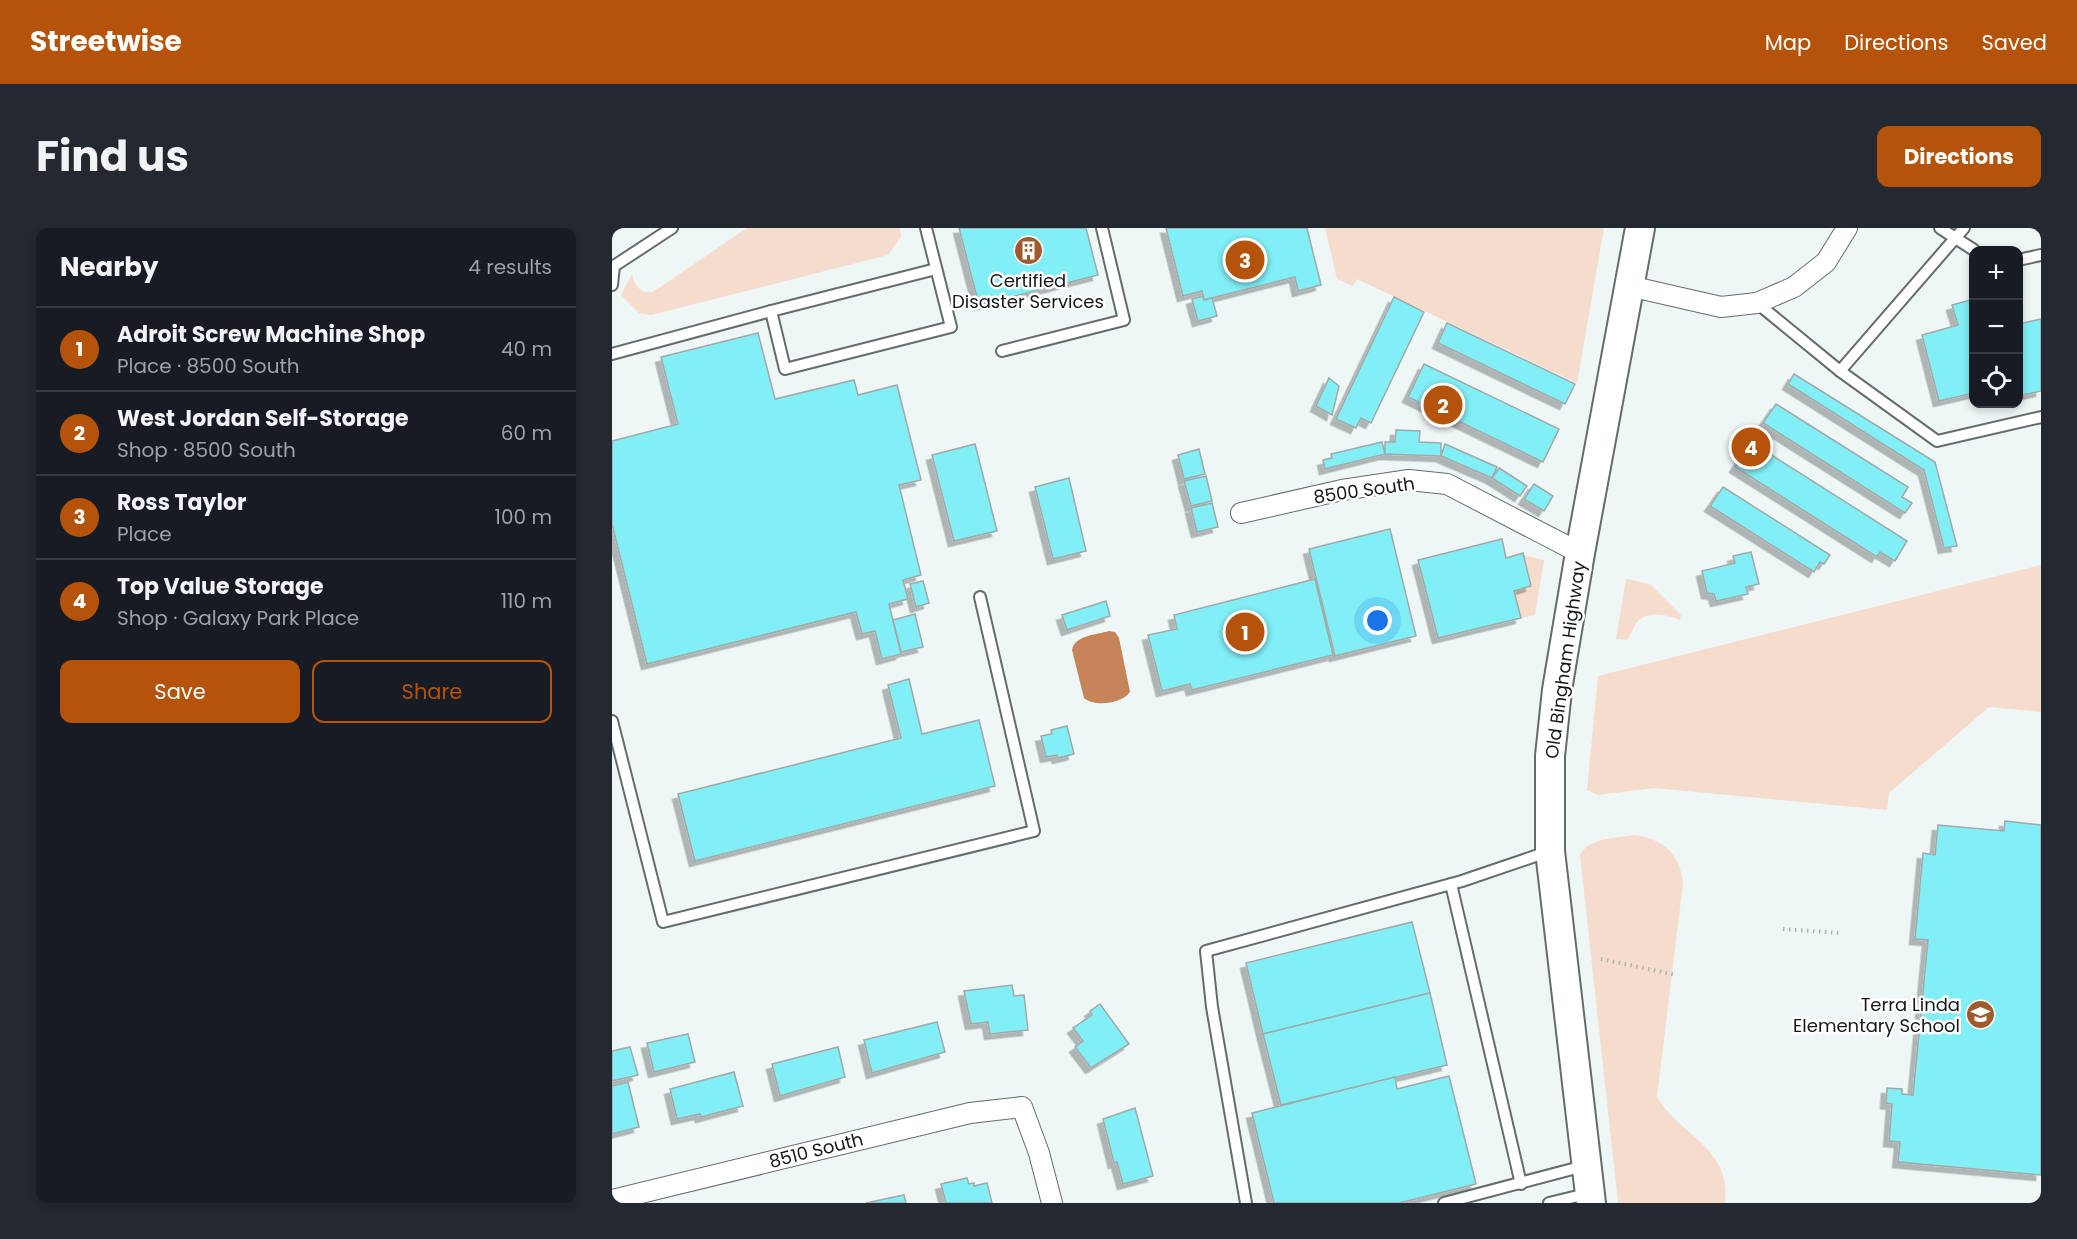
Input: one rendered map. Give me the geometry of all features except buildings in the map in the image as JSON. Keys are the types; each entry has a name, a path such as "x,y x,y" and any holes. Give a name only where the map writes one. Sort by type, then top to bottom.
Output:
{"street":[{"name":"Old Bingham Highway","path":"1590,1187 1550,851 1551,745 1557,690 1580,553 1640,228"},
{"path":"1629,286 1722,307 1757,303 1794,287 1826,262 1847,228"},
{"name":"8500 South","path":"1241,513 1342,490 1410,480 1447,484 1580,553"},
{"name":"8510 South","path":"612,1200 970,1113 1022,1107 1039,1154 1052,1203"}],"lane":[{"path":"612,285 614,266 672,228"},
{"path":"771,311 784,369 951,327 926,228"},
{"path":"1002,351 1124,320 1102,228"},
{"path":"1940,228 1969,247"},
{"path":"1840,371 1964,228"},
{"path":"2023,259 2041,255"},
{"path":"612,354 936,269"},
{"path":"1757,303 1840,371 1937,441 2041,417"},
{"path":"612,721 663,922 1034,831 980,597"},
{"path":"1246,1203 1212,1007 1206,951 1451,884 1550,851"},
{"path":"1451,884 1521,1184"},
{"path":"1444,1203 1521,1184 1590,1187"},
{"path":"1549,1203 1590,1187"}],"path":[{"path":"1783,929 1839,933"},
{"path":"1601,959 1676,975"}],"shaded area":[{"path":"747,228 900,228 901,237 888,255 651,315 639,313 621,295 632,274 639,288 645,292 653,292"},
{"path":"1325,228 1604,228 1577,383 1357,279 1353,286 1337,279"},
{"path":"1523,555 1544,560 1535,615 1521,618 1514,591 1531,586"},
{"path":"2041,565 2041,712 1989,707 1889,793 1887,810 1654,788 1598,795 1587,790 1598,676"},
{"path":"1626,579 1650,584 1681,615 1680,620 1664,615 1646,616 1637,622 1627,640 1616,639"},
{"path":"1109,631 1115,632 1119,638 1130,692 1115,702 1094,703 1084,698 1072,650 1077,641 1082,638"},
{"path":"1633,835 1652,839 1667,849 1678,864 1683,883 1657,1097 1667,1111 1713,1156 1721,1169 1725,1184 1725,1203 1618,1203 1580,855 1584,849 1596,842"}],"place":[{"name":"Certified Disaster Services","path":"1028,251"},
{"name":"Ross Taylor","path":"1245,260"},
{"name":"West Jordan Self-Storage","path":"1443,405"},
{"name":"Top Value Storage","path":"1751,447"},
{"name":"Adroit Screw Machine Shop","path":"1245,632"},
{"name":"Terra Linda Elementary School","path":"1981,1014"}]}
